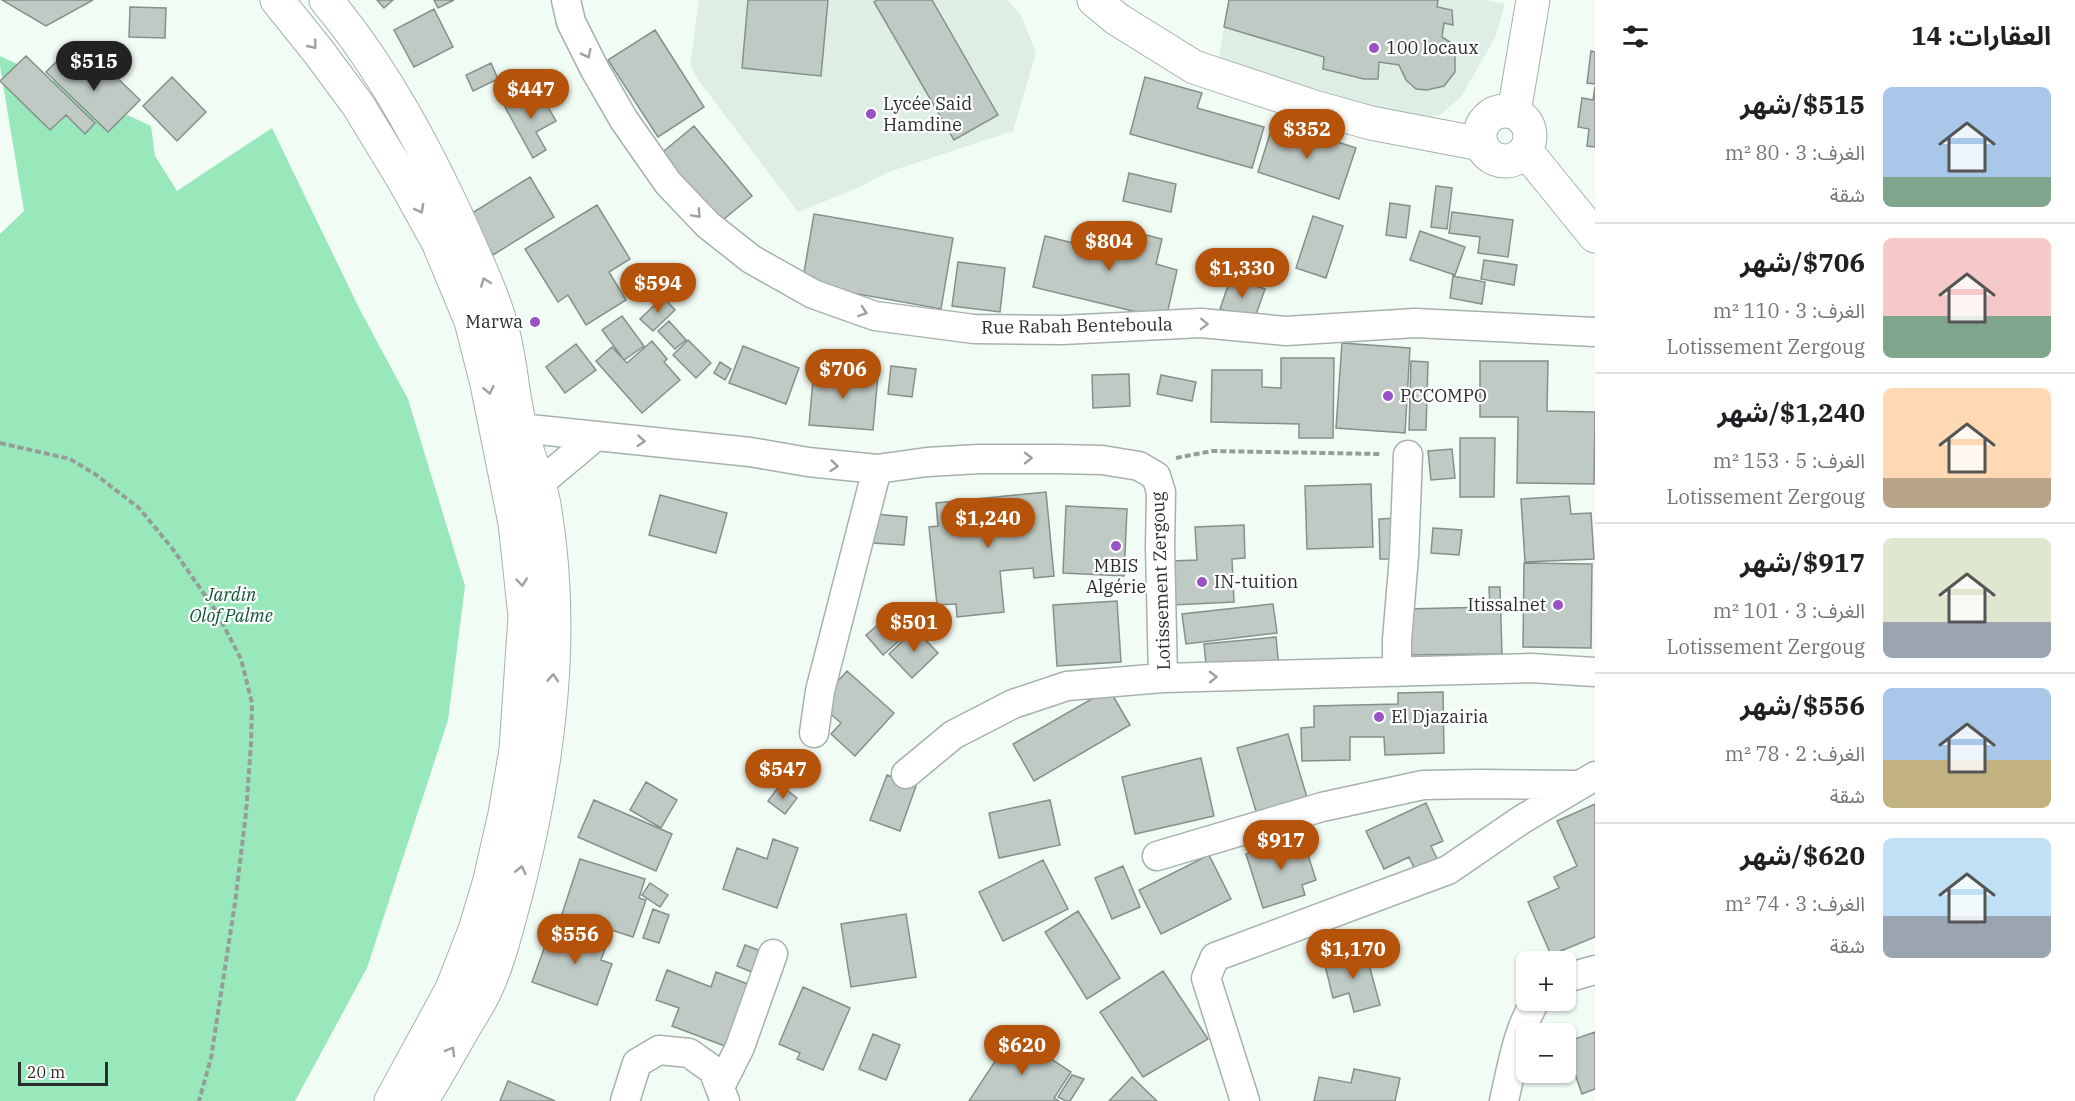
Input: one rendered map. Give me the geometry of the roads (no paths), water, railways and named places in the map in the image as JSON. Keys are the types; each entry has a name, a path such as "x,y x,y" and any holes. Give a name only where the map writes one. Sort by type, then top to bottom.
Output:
{"main road":[{"path":"276,0 358,105 438,242 466,311 487,384 513,512 523,593 525,616 516,750 490,880 475,930 452,990 391,1101"},
{"path":"326,0 377,70 406,117 453,209 484,278 503,332 520,428 540,483 554,597 553,676 543,772 504,941 484,994 421,1101"},
{"path":"1094,0 1117,19 1194,67 1314,107 1371,123 1481,144"},
{"path":"1514,112 1533,0"},
{"path":"1497,112 1514,112 1525,121 1529,129 1530,143 1526,151 1518,158 1501,161 1485,152 1481,144 1481,129 1485,121 1497,112"},
{"path":"1526,151 1595,236"}],"street":[{"name":"Rue Rabah Benteboula","path":"566,0 571,22 624,120 668,183 708,225 751,260 813,294 874,316 974,328 1062,330 1201,323 1286,331 1415,323 1595,332"},
{"name":"Lotissement Zergoug","path":"520,428 750,452 877,470 927,462 968,459 1102,460 1139,466 1156,476 1161,492 1163,678 1531,668 1595,672"},
{"path":"540,483 596,436"},
{"path":"1397,672 1408,455"},
{"path":"814,733 826,668 877,470"},
{"path":"906,774 953,735 1013,704 1067,686 1163,678"},
{"path":"1157,856 1322,807 1423,785 1587,781"},
{"path":"1245,1101 1206,978 1215,957 1448,870 1521,820 1587,781"},
{"path":"723,1094 773,954"},
{"path":"1576,975 1595,970"},
{"path":"1504,1101 1516,1047 1524,1019 1529,1011"},
{"path":"624,1101 637,1063 659,1050 689,1053 713,1070 723,1094"}],"place":[{"name":"100 locaux","path":"1374,48"},
{"name":"Lycée Said Hamdine","path":"871,114"},
{"name":"Marwa","path":"535,322"},
{"name":"PCCOMPO","path":"1388,396"},
{"name":"MBIS Algérie","path":"1116,546"},
{"name":"IN-tuition","path":"1202,582"},
{"name":"Itissalnet","path":"1558,605"},
{"name":"El Djazairia","path":"1379,717"}],"park label":[{"name":"Jardin Olof Palme","path":"231,605"}]}
